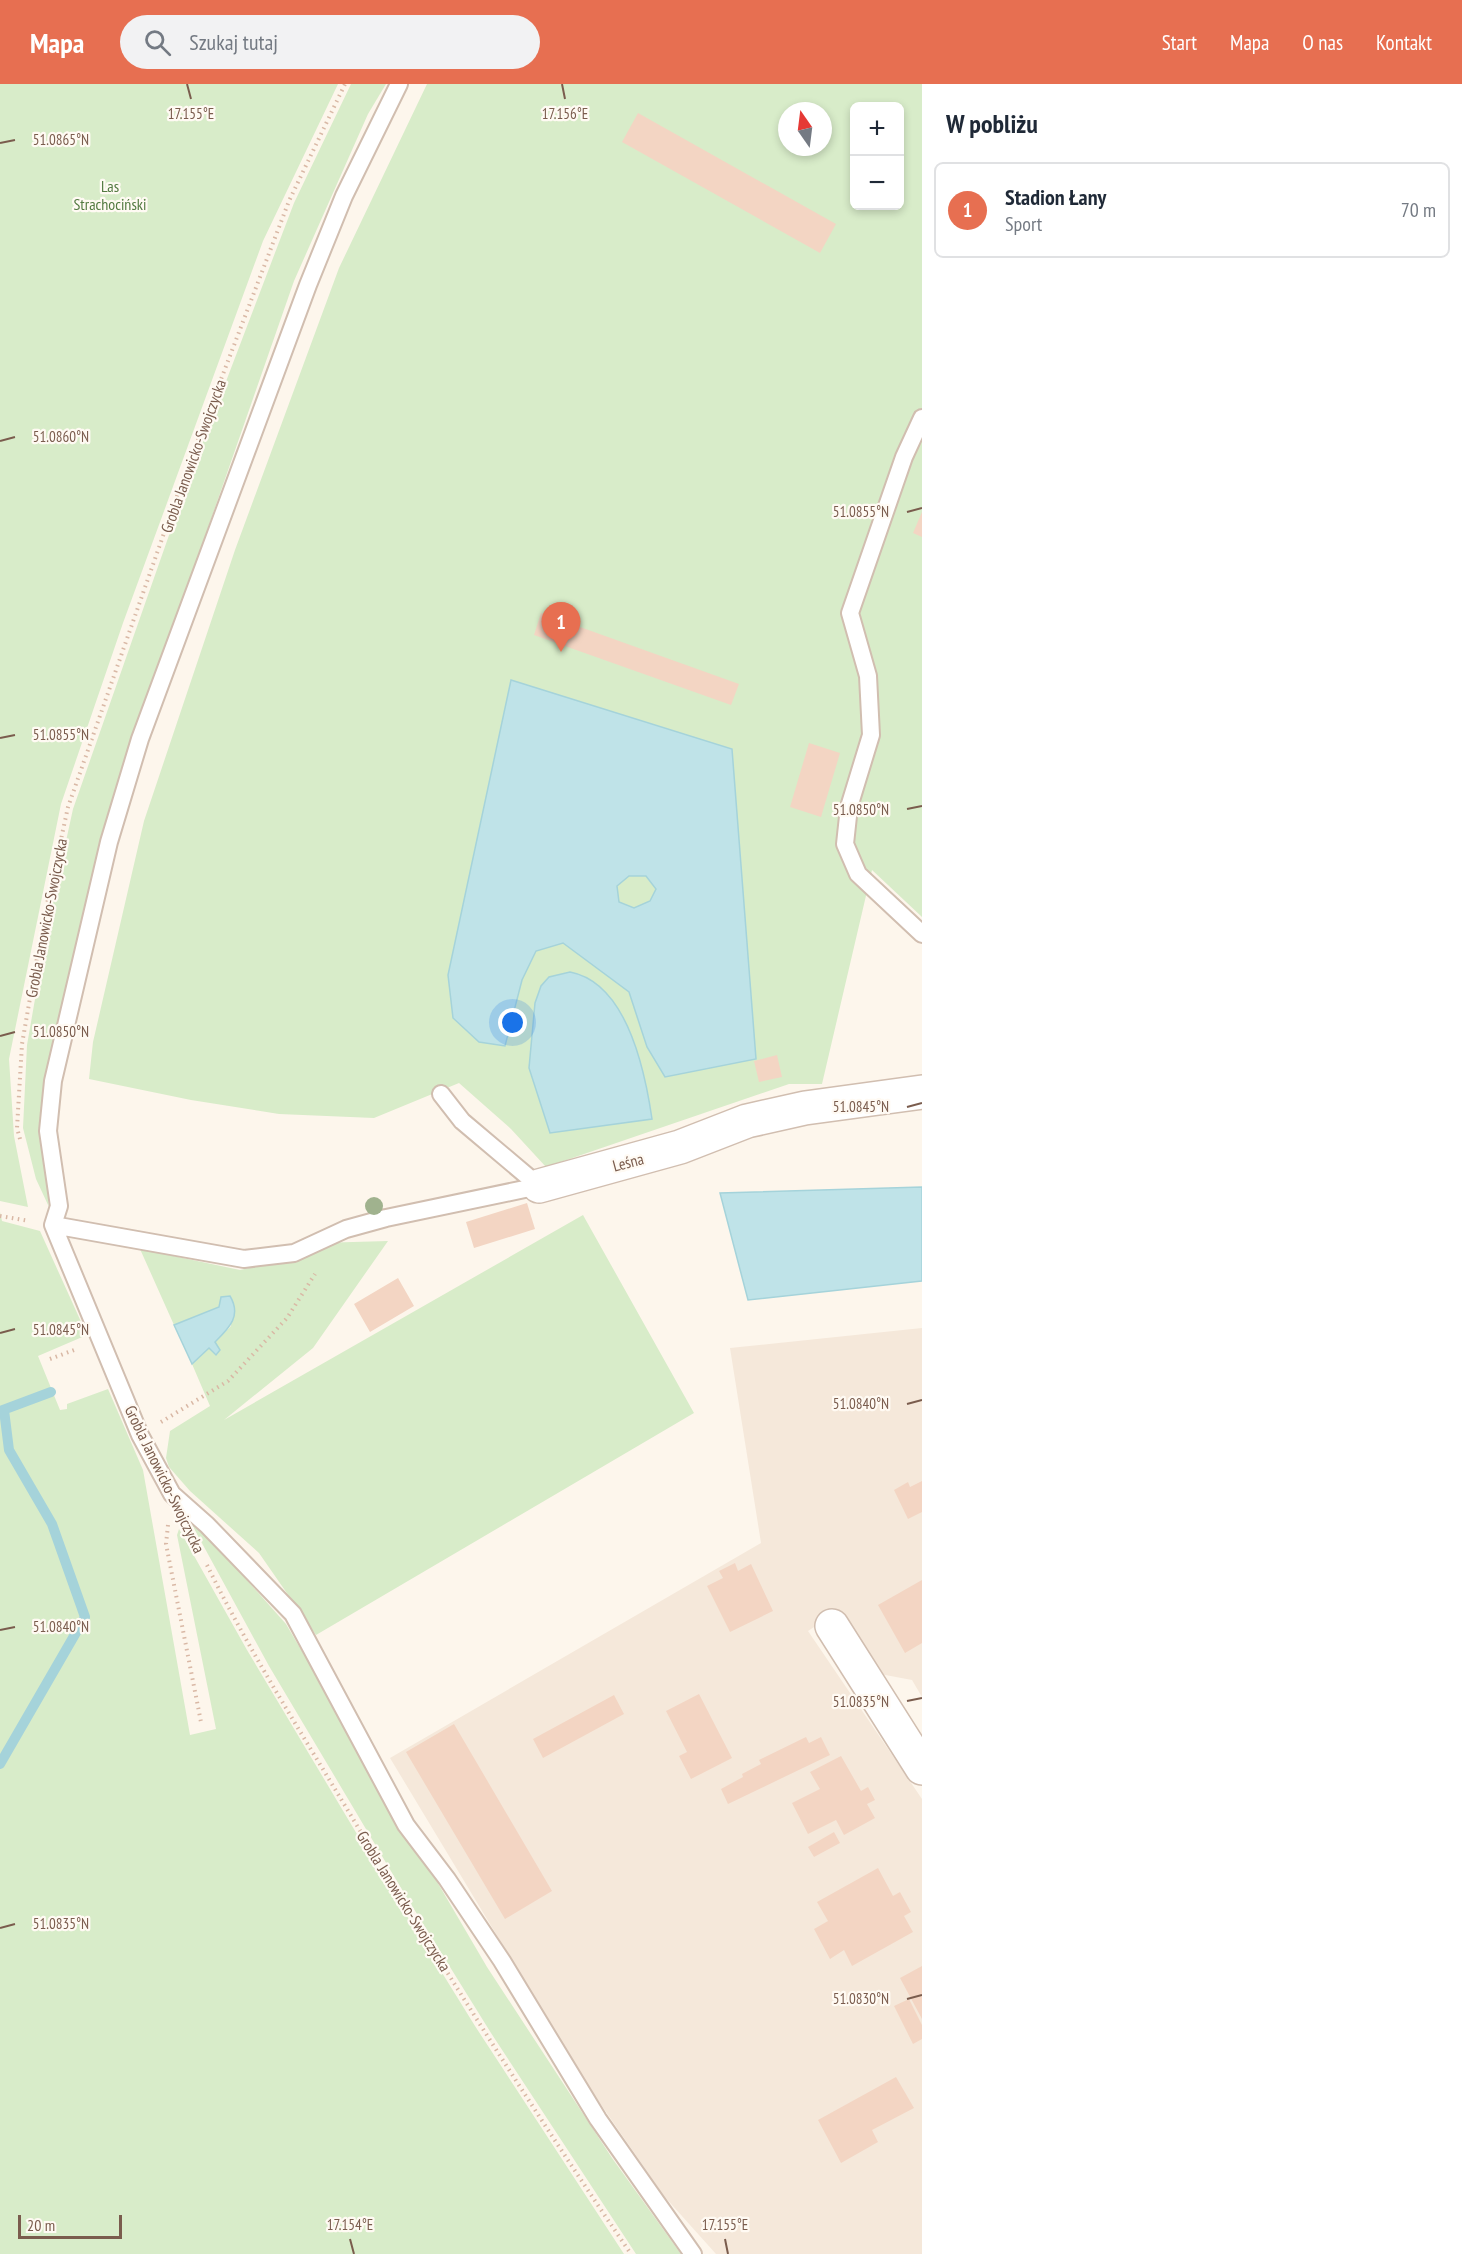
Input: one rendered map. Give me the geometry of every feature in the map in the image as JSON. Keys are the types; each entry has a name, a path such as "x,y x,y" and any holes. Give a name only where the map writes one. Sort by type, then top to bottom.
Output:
{"street":[{"name":"Leśna","path":"539,1186 680,1147 747,1121 805,1108 922,1092"},
{"path":"832,1626 922,1768"}],"lane":[{"path":"53,1225 59,1206 48,1131 53,1081 109,842 126,785 140,739 308,285 344,196 399,84"},
{"path":"922,418 904,457 850,613 868,676 871,735 849,807 845,844 858,874 922,934"},
{"path":"441,1094 462,1121 539,1186"},
{"name":"Leśna","path":"53,1225 244,1259 294,1253 333,1235 386,1218 539,1186"},
{"name":"Grobla Janowicko-Swojczycka","path":"53,1225 140,1435 172,1494 207,1525 293,1614 406,1825 447,1879 501,1961 598,2119 693,2254"}],"path":[{"name":"Grobla Janowicko-Swojczycka","path":"23,1149 17,1128 22,1044 44,918 68,807 183,479 285,212 345,84"},
{"path":"140,1435 228,1381 287,1318 320,1266"},
{"path":"166,1544 201,1722"},
{"name":"Grobla Janowicko-Swojczycka","path":"203,1557 228,1608 370,1848 572,2168 631,2254"}],"shaded area":[{"path":"922,1328 922,1697 912,1680 880,1674 840,1610 808,1631 922,1799 922,2254 716,2254 664,2196 584,2080 390,1758 761,1543 730,1348"}],"green space":[{"name":"Las Strachociński","path":"0,84 338,84 263,241 123,623 61,804 9,1059 14,1136 28,1207 0,1201"},
{"path":"351,84 386,84 368,114 294,281 102,832 51,1055 41,1119 49,1207 36,1179 23,1128 27,1045 49,919 73,809 188,481 294,203"},
{"path":"427,84 922,84 922,917 872,870 822,1084 789,1084 546,1167 511,1129 459,1083 374,1118 279,1114 191,1100 89,1079 93,1042 144,821 235,550 339,268"},
{"path":"0,1212 2,1221 40,1231 87,1335 38,1356 60,1410 67,1409 67,1404 108,1389 143,1470 190,1735 216,1729 177,1535 179,1529 247,1650 379,1871 475,2026 624,2254 0,2254"},
{"path":"583,1215 694,1413 316,1635 259,1553 190,1491 169,1467 166,1458 170,1431 210,1406 192,1364 209,1348 216,1354 220,1350 215,1342 231,1326 230,1296 222,1297 219,1307 174,1325 140,1249 240,1270 287,1260 318,1243 388,1241 313,1348 224,1420"},
{"path":"191,1523 205,1533 286,1624 487,1967 612,2158 681,2254 636,2254 491,2033 404,1893 269,1666"}],"water":[{"path":"511,680 732,749 756,1059 665,1077 647,1047 629,992 563,943 536,951 522,980 505,1046 479,1042 453,1018 448,975","holes":["629,876 646,876 656,889 650,901 634,908 619,902 617,886"]},
{"path":"570,972 590,980 606,993 619,1011 638,1054 652,1119 550,1133 529,1068 535,1003 541,986 549,977"},
{"path":"922,1187 922,1281 748,1300 720,1193"},
{"path":"230,1296 235,1310 234,1316 229,1327 215,1342 220,1350 216,1355 209,1348 192,1364 174,1325 219,1307 221,1297"}],"building":[{"path":"638,113 836,224 820,253 622,142"},
{"path":"922,512 922,537 913,533"},
{"path":"541,613 739,684 731,705 534,635"},
{"path":"809,743 840,753 821,817 790,807"},
{"path":"777,1055 782,1077 759,1082 754,1061"},
{"path":"527,1203 535,1229 474,1248 466,1222"},
{"path":"398,1278 414,1306 370,1332 354,1304"},
{"path":"922,1481 922,1512 908,1519 894,1490 908,1482 910,1487"},
{"path":"735,1563 738,1571 751,1564 773,1611 730,1632 707,1586 723,1578 719,1571"},
{"path":"922,1580 922,1643 905,1653 878,1605"},
{"path":"699,1694 732,1758 691,1779 679,1756 687,1752 666,1711"},
{"path":"614,1695 624,1714 543,1758 533,1739"},
{"path":"454,1724 552,1891 505,1919 406,1752"},
{"path":"806,1737 809,1743 821,1737 830,1755 728,1804 721,1789 761,1764 759,1760"},
{"path":"841,1756 861,1791 868,1787 875,1800 867,1804 875,1818 844,1835 836,1820 808,1834 792,1803 820,1789 810,1772"},
{"path":"834,1832 840,1843 814,1857 808,1847"},
{"path":"878,1868 893,1896 900,1892 911,1912 904,1916 913,1932 852,1966 844,1950 830,1959 814,1929 828,1921 817,1902"},
{"path":"922,1966 922,2019 900,1978"},
{"path":"909,1999 922,2025 922,2039 913,2044 894,2006"},
{"path":"896,2077 914,2108 872,2130 878,2142 841,2163 818,2120"}],"waterway":[{"path":"0,1411 51,1392"},
{"path":"0,1764 85,1617 52,1524 9,1450 4,1410"}],"place":[{"name":"Stadion Łany","path":"561,652"}]}
